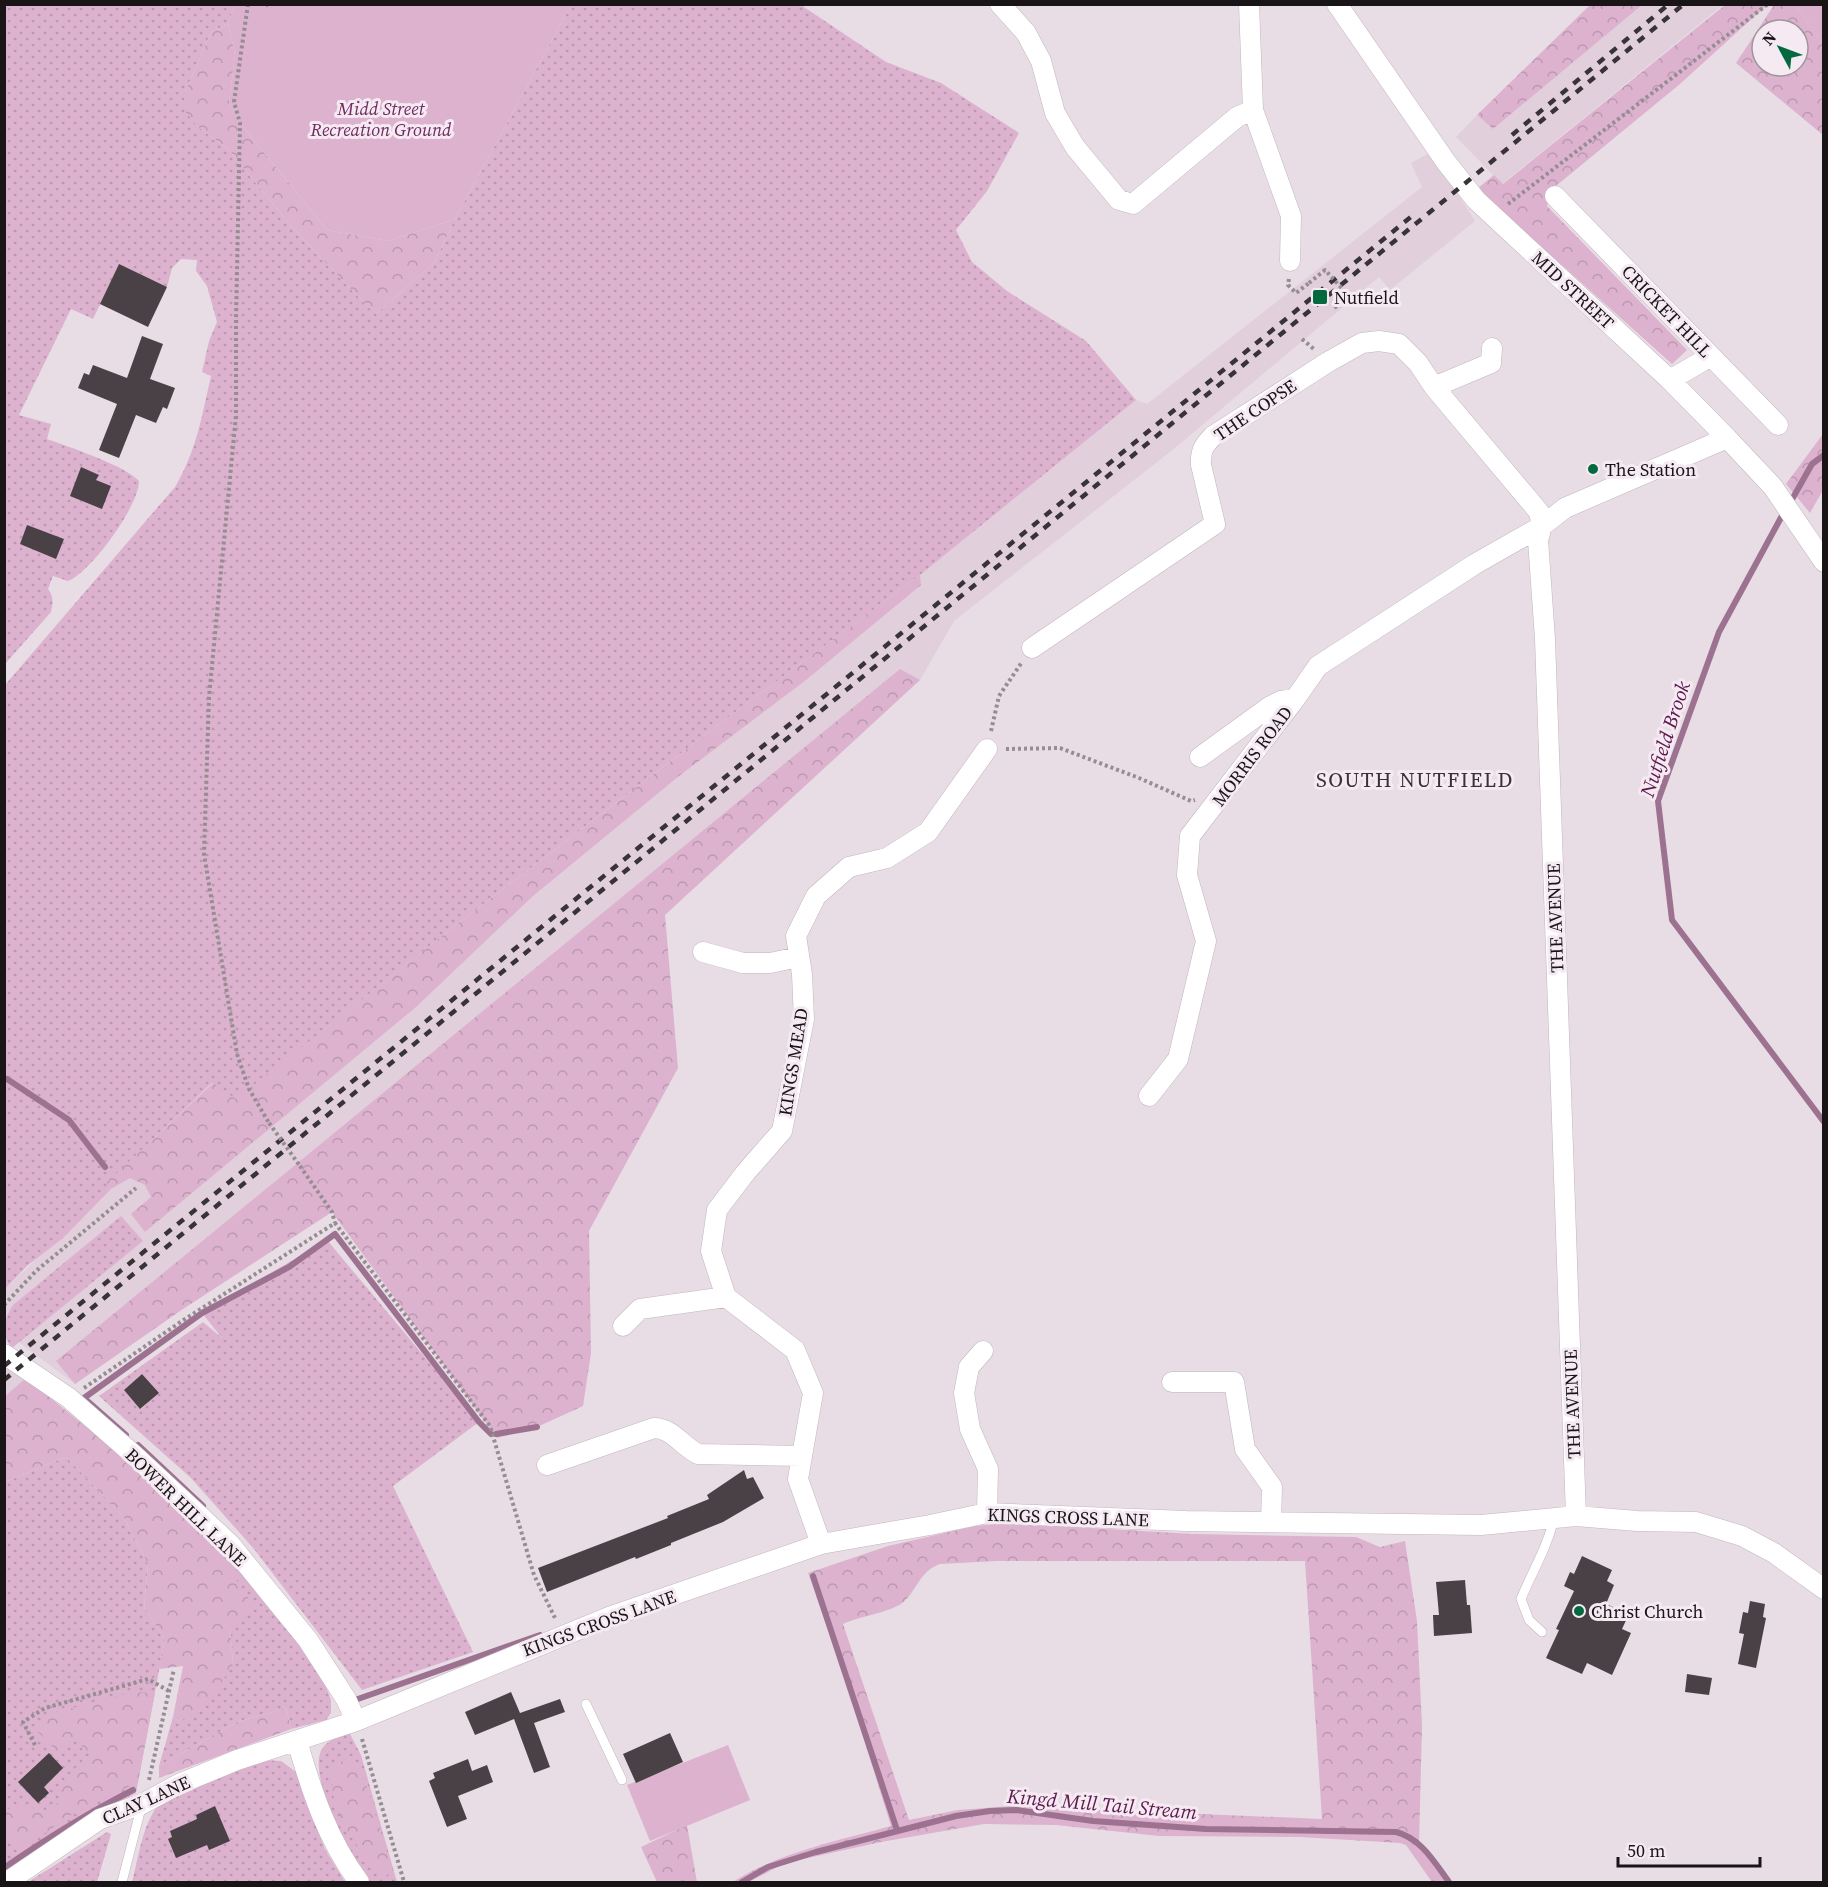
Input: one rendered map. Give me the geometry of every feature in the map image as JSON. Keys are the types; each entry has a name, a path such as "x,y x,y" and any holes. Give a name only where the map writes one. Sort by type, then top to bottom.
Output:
{"street":[{"path":"1000,4 1026,33 1041,61 1055,113 1075,147 1119,200 1133,204 1237,117 1253,110"},
{"path":"1249,4 1253,110 1291,216 1290,261"},
{"name":"MID STREET","path":"1337,4 1446,162 1476,200 1670,380 1727,438 1773,487 1824,562"},
{"name":"CRICKET HILL","path":"1555,196 1778,425"},
{"name":"THE COPSE","path":"1032,648 1215,524 1200,455 1204,444 1213,436 1328,362 1362,343 1379,340 1399,344 1418,363 1434,387"},
{"path":"1492,348 1491,363 1434,387 1539,512 1542,526 1565,508 1727,438"},
{"path":"1670,380 1711,356"},
{"name":"MORRIS ROAD","path":"1149,1095 1178,1059 1206,941 1187,875 1190,836 1318,666 1475,564 1542,526"},
{"name":"THE AVENUE","path":"1542,526 1538,540 1545,639 1576,1516"},
{"path":"1200,757 1269,707 1281,701 1295,699"},
{"name":"KINGS MEAD","path":"726,1297 711,1251 717,1210 782,1131 804,1019 800,957 796,936 816,896 849,867 887,858 928,832 987,749"},
{"path":"703,952 743,963 770,963 800,957"},
{"path":"623,1326 640,1309 726,1297 795,1350 813,1393 798,1479 821,1544"},
{"path":"983,1351 969,1367 964,1394 970,1429 988,1469 987,1513"},
{"name":"BOWER HILL LANE","path":"4,1353 69,1398 230,1544 308,1640 346,1699 356,1721"},
{"path":"1172,1382 1234,1382 1245,1449 1272,1487 1271,1522"},
{"path":"547,1465 654,1428 661,1428 669,1432 698,1454 802,1456"},
{"name":"KINGS CROSS LANE","path":"297,1741 356,1721 617,1614 821,1544 987,1513 1186,1521 1481,1525 1576,1516 1696,1522 1742,1536 1774,1553 1824,1589"},
{"path":"297,1741 329,1834 345,1864 359,1882"},
{"name":"CLAY LANE","path":"7,1882 100,1819 142,1804 179,1784 237,1760 297,1741"}],"lane":[{"path":"1542,1632 1529,1620 1521,1599 1550,1538 1554,1518"},
{"path":"586,1704 622,1780"},
{"path":"122,1882 142,1804"}],"path":[{"path":"248,4 234,102 240,123 236,415 209,697 204,854 237,1054 249,1089 269,1123 332,1212 335,1223 490,1426 534,1575 563,1635"},
{"path":"266,4 272,7"},
{"path":"1493,216 1768,4"},
{"path":"1290,261 1288,285 1296,294 1325,270 1349,296 1333,309"},
{"path":"1032,648 999,696 987,749 1060,748 1139,778 1191,801 1222,796"},
{"path":"4,1305 36,1271 136,1188"},
{"path":"69,1398 182,1321 335,1223"},
{"path":"142,1804 174,1669"},
{"path":"35,1745 23,1722 45,1708 148,1679 169,1691"},
{"path":"356,1721 404,1882"}],"shaded area":[{"path":"1642,5 1723,5 1502,184 1456,137 1477,115 1493,129"},
{"path":"1431,152 1475,221 1390,290 1379,277 1170,452 954,621 920,680 180,1311 75,1384 5,1332 5,1289 111,1189 236,1100 714,728 920,575 1136,400 1147,404 1422,187 1411,163"},
{"path":"5,1359 26,1378 5,1396"}],"green space":[{"name":"Midd Street Recreation Ground","path":"234,4 571,5 455,219 388,241 327,230 240,123 229,103 235,54 228,24"},
{"path":"5,5 234,5 228,24 211,32 185,92 197,126 228,149 292,227 368,307 377,313 434,263 455,219 571,5 801,5 886,62 941,83 1019,133 987,191 956,230 972,262 1007,291 1086,341 1136,400 920,575 714,728 461,921 236,1100 212,1083 107,1183 111,1189 63,1238 27,1266 5,1289 5,685 175,487 188,461 201,419 211,376 202,372 209,341 217,322 207,286 196,271 197,260 181,259 172,268 167,287 119,265 93,319 71,309 19,415 51,424 47,439 81,451 132,475 139,481 137,492 123,521 89,565 68,581 53,576 48,589 52,600 51,612 5,664"},
{"path":"1590,5 1642,5 1493,129 1477,115"},
{"path":"1725,5 1767,5 1750,18 1680,84 1551,190 1547,206 1687,350 1672,364 1477,189 1494,175 1503,184"},
{"path":"1774,5 1795,5 1804,18 1765,18"},
{"path":"1795,5 1823,5 1823,44 1810,26 1810,18 1804,18"},
{"path":"228,24 235,54 229,103 240,123 327,230 388,241 455,219 434,263 377,313 368,307 292,227 228,149 197,126 184,110 185,92 211,32"},
{"path":"1810,26 1823,44 1823,135 1754,78 1810,78"},
{"path":"1750,42 1750,75 1736,63"},
{"path":"1823,434 1823,490 1810,513 1786,484"},
{"path":"920,575 921,585 806,680 679,776 533,896 416,1007 145,1232 131,1214 151,1197 145,1185 130,1178 111,1189 106,1183 213,1083 236,1099 461,921 714,728"},
{"path":"900,669 920,680 665,915 678,1068 589,1231 591,1353 583,1406 537,1427 497,1438 332,1212 180,1311 75,1384 56,1361"},
{"path":"121,1216 143,1241 12,1348 8,1343 4,1327 13,1305"},
{"path":"327,1240 479,1422 393,1486 473,1652 362,1690 254,1549 191,1478 99,1396 203,1322 222,1338 202,1313","holes":["142,1374 158,1393 141,1409 124,1390"]},
{"path":"26,1378 96,1435 211,1539 255,1609 230,1628 233,1664 213,1696 180,1722 173,1717 183,1666 159,1669 165,1639 144,1607 148,1564 123,1516 66,1457 5,1482 5,1396"},
{"path":"66,1457 123,1516 148,1564 144,1607 165,1639 136,1793 69,1830 5,1873 5,1482"},
{"path":"1006,1523 1193,1534 1356,1537 1380,1547 1405,1541 1417,1621 1422,1726 1419,1844 1449,1882 1432,1882 1406,1845 1400,1843 1300,1837 1159,1836 1056,1825 984,1824 881,1842 785,1863 749,1882 733,1882 789,1855 891,1826 844,1676 808,1573 888,1546 975,1526","holes":["997,1561 1305,1561 1322,1819 1012,1806 958,1810 909,1820 843,1624 901,1604 927,1572 940,1564"]},
{"path":"211,1539 225,1547 302,1645 325,1684 331,1700 331,1713 326,1720 291,1729 286,1708 237,1722 159,1766 173,1717 180,1722 233,1664 230,1628"},
{"path":"132,1692 155,1693 138,1782 71,1815 21,1850 5,1832 5,1810 17,1806 45,1810 61,1801 65,1778 90,1754 74,1738 58,1752 35,1729 50,1714"},
{"path":"286,1708 291,1729 159,1778 159,1766 237,1722"},
{"path":"350,1734 361,1755 397,1882 368,1882 343,1843 325,1796 319,1769 322,1749 330,1741"},
{"path":"728,1745 750,1800 650,1841 627,1785"},
{"path":"352,1756 361,1769 393,1870 385,1877 353,1840 333,1795 331,1767"},
{"path":"262,1760 281,1761 296,1772 325,1849 345,1882 132,1882 146,1828 154,1811 160,1805 204,1783"},
{"path":"687,1825 697,1882 657,1882 641,1847"},
{"path":"107,1832 111,1834 97,1882 28,1882"}],"building":[{"path":"119,264 167,287 148,327 100,304"},
{"path":"142,336 163,344 150,379 175,388 167,409 163,407 156,423 136,415 119,458 99,450 117,404 78,388 84,373 89,375 93,365 127,378"},
{"path":"81,467 99,475 96,480 111,486 102,509 70,496"},
{"path":"27,525 64,539 56,559 20,544"},
{"path":"142,1374 159,1393 140,1409 124,1390"},
{"path":"744,1470 747,1479 753,1477 764,1498 723,1522 671,1543 671,1545 547,1592 538,1568 668,1518 667,1516 709,1499 707,1495"},
{"path":"1582,1556 1612,1570 1607,1581 1614,1585 1606,1604 1629,1614 1622,1629 1631,1633 1612,1675 1587,1663 1582,1674 1546,1658 1559,1630 1556,1629 1574,1591 1564,1586 1570,1572 1574,1574"},
{"path":"1465,1580 1472,1633 1434,1636 1433,1615 1439,1615 1436,1582"},
{"path":"1750,1601 1765,1604 1763,1617 1766,1618 1756,1668 1738,1664 1744,1634 1739,1633 1743,1612 1748,1613"},
{"path":"1687,1674 1712,1678 1709,1695 1685,1692"},
{"path":"511,1692 520,1713 560,1699 565,1712 534,1723 550,1767 534,1773 514,1719 475,1735 465,1712"},
{"path":"670,1733 683,1762 636,1783 623,1754"},
{"path":"49,1753 63,1768 44,1787 49,1793 38,1803 18,1782"},
{"path":"468,1759 472,1771 487,1765 493,1782 458,1796 467,1819 447,1827 429,1781 435,1778 433,1773"},
{"path":"215,1806 230,1841 209,1850 207,1845 176,1858 168,1839 172,1837 170,1831 197,1819 196,1815"}],"waterway":[{"name":"Nutfield Brook","path":"1790,503 1812,464 1824,455"},
{"name":"Nutfield Brook","path":"1784,512 1719,632 1658,801 1672,920 1824,1122"},
{"path":"7,1079 69,1120 105,1167"},
{"path":"126,1435 84,1398 202,1313 289,1267 335,1234 479,1422 491,1434"},
{"path":"496,1434 537,1427"},
{"path":"138,1445 203,1506"},
{"path":"813,1576 897,1830"},
{"path":"353,1697 355,1700 540,1635"},
{"path":"4,1868 67,1827 133,1790"},
{"name":"Kingd Mill Tail Stream","path":"742,1882 768,1867 816,1852 956,1816 1016,1810 1093,1821 1206,1829 1396,1832 1420,1845 1449,1882"}],"railway":[{"path":"1512,135 1669,4"},
{"path":"4,1380 1684,4"},
{"path":"4,1366 1412,216"}],"place":[{"name":"Nutfield","path":"1320,297"},
{"name":"The Station","path":"1593,469"},
{"name":"Christ Church","path":"1579,1611"}],"district":[{"name":"SOUTH NUTFIELD","path":"1415,779"}]}
